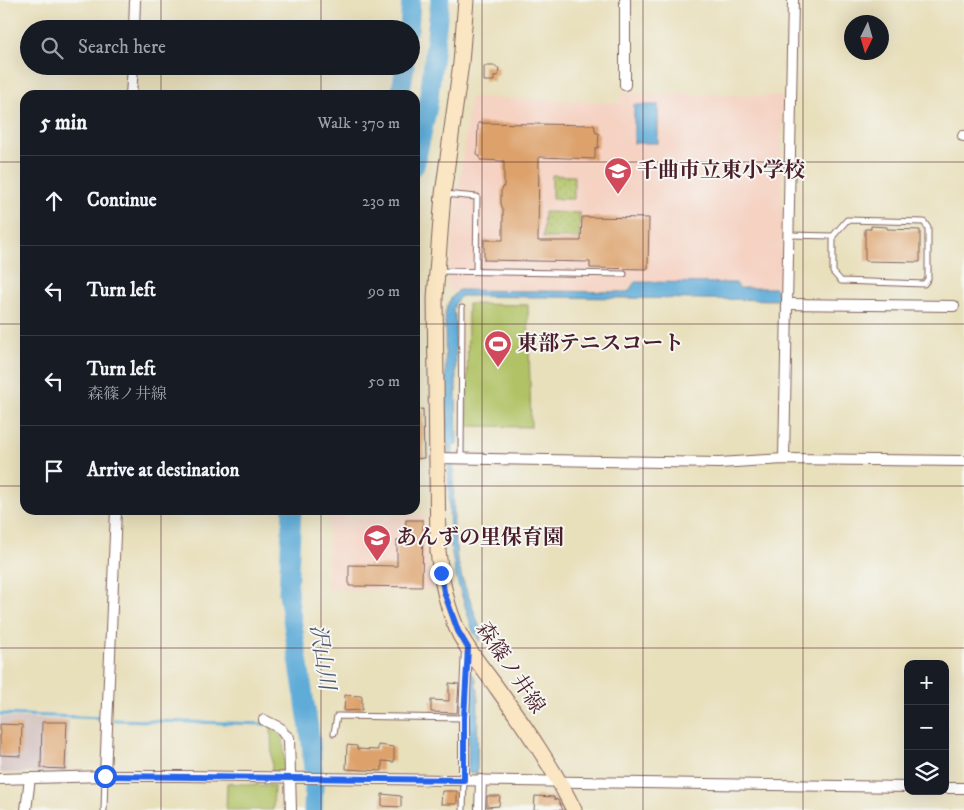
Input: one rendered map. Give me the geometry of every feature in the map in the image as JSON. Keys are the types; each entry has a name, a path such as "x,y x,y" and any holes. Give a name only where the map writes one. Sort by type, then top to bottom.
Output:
{"main road":[{"name":"森篠ノ井線","path":"466,0 443,194 435,298 438,550 441,573 444,592 455,623 468,648 512,709 560,782 574,810"}],"street":[{"path":"134,20 135,0"},
{"path":"624,85 625,0"},
{"path":"784,459 793,0"},
{"path":"132,90 133,75"},
{"path":"786,304 954,306"},
{"path":"438,458 719,463 784,459 964,461"},
{"path":"105,776 116,515"},
{"path":"465,780 464,718 468,648"},
{"path":"264,720 280,728 289,738 292,778 291,810"},
{"path":"0,779 105,776 904,787"},
{"path":"26,810 30,778"},
{"path":"480,780 480,810"},
{"path":"949,788 964,788"}],"lane":[{"path":"443,194 477,197 476,271"},
{"path":"847,220 924,222 928,228 928,279 924,284 841,281 833,272 833,236 847,220"},
{"path":"788,235 833,236"},
{"path":"437,271 624,274"},
{"path":"461,458 462,308"},
{"path":"334,732 337,716 464,718"},
{"path":"104,810 105,776"},
{"path":"463,810 465,780"}],"shaded area":[{"name":"千曲市立東小学校","path":"622,93 782,96 782,287 739,287 736,283 634,281 627,291 459,289 451,292 447,288 457,204 452,202 454,187 459,187 470,97 620,103"},
{"name":"あんずの里保育園","path":"425,515 426,549 432,590 327,589 329,517"},
{"path":"0,717 69,720 67,772 0,773"}],"green space":[{"path":"552,175 574,176 574,199 552,199"},
{"path":"544,212 580,213 579,238 543,238"},
{"name":"東部テニスコート","path":"468,304 528,305 531,427 467,426"},
{"path":"271,726 283,738 285,771 272,772"},
{"path":"227,783 274,786 273,810 226,810"}],"water":[{"path":"634,105 658,105 658,143 634,143"},
{"path":"635,282 736,283 739,288 775,288 779,294 783,294 783,300 462,296 455,304 453,314 455,314 457,445 453,445 453,455 448,455 448,445 446,445 445,314 450,301 459,290 628,292"},
{"path":"448,463 453,463 454,529 457,558 481,631 480,642 473,631 456,577 450,542"},
{"path":"469,670 476,679 476,687 478,689 477,774 468,773"}],"building":[{"path":"484,66 496,66 496,68 499,68 498,76 494,76 494,81 484,81"},
{"path":"478,123 594,125 596,133 599,133 598,148 595,148 595,159 539,157 538,241 581,241 582,217 649,218 648,269 590,268 590,262 484,260 484,240 503,240 501,191 504,186 504,161 480,160 480,156 477,156"},
{"path":"871,226 887,227 887,229 920,230 920,262 865,261 865,229 871,229"},
{"path":"420,409 423,409 424,458 420,458"},
{"path":"406,520 423,520 422,587 349,586 349,565 397,566 397,540 405,540"},
{"path":"449,683 459,684 457,713 431,712 431,700 449,701"},
{"path":"345,695 361,696 362,710 344,711"},
{"path":"42,722 67,722 65,769 41,768"},
{"path":"0,724 22,725 21,756 0,755"},
{"path":"347,745 357,746 357,749 378,750 378,745 394,747 394,762 382,761 382,771 346,769"},
{"path":"442,791 457,791 457,804 441,804"},
{"path":"382,794 401,796 401,807 382,806"},
{"path":"487,796 500,796 499,806 487,807"},
{"path":"535,796 554,797 554,799 558,800 563,810 534,810"}],"waterway":[{"path":"410,20 411,0"},
{"name":"沢山川","path":"420,143 428,106 440,0"},
{"path":"401,90 403,75"},
{"name":"沢山川","path":"292,515 288,593 311,742 314,785 313,810"},
{"path":"0,714 103,718"},
{"path":"114,720 265,724"}],"place":[{"name":"千曲市立東小学校","path":"618,195"},
{"name":"東部テニスコート","path":"498,368"},
{"name":"あんずの里保育園","path":"377,562"}],"route":[{"path":"105,776 464,780 464,718 468,648 458,631 444,592 441,573"}]}
